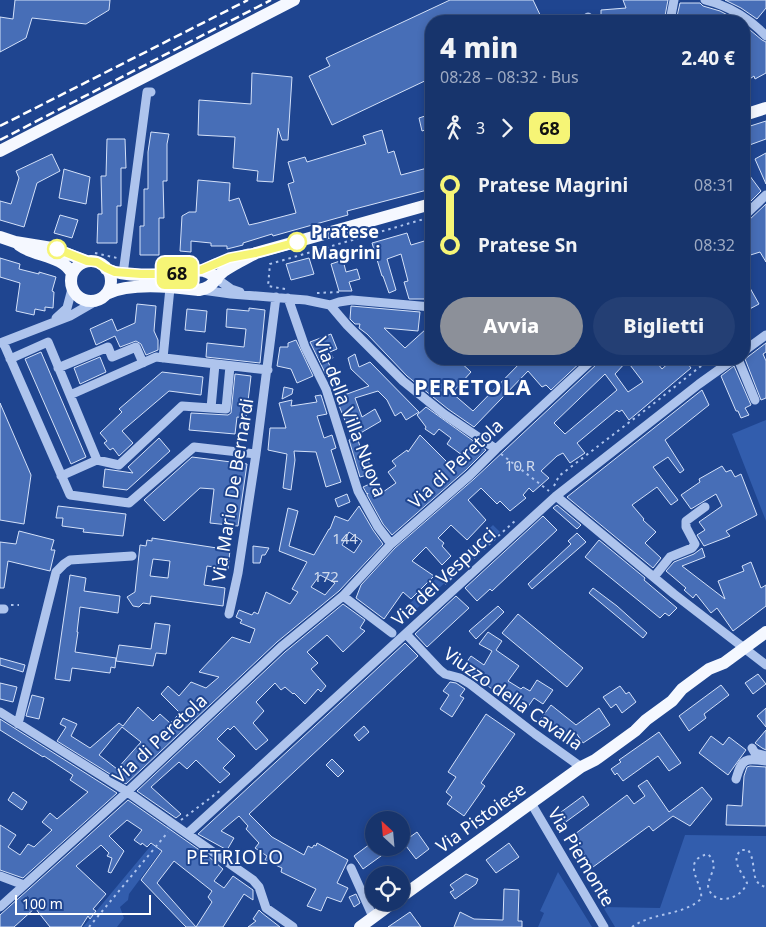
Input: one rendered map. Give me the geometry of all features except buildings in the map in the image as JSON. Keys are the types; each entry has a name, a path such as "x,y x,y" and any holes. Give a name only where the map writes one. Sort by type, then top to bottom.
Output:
{"main road":[{"path":"0,151 294,0"},
{"path":"750,113 766,108"},
{"path":"90,257 77,266 72,274 72,289 83,300 101,297 113,290 132,288 199,290 212,285 221,273 256,253 425,206"},
{"path":"0,237 15,242 90,257 106,268 123,274 165,274 201,270 217,278"},
{"path":"15,242 28,250 63,263 72,274"},
{"path":"101,297 109,289 110,282 106,268"},
{"name":"Via Pistoiese","path":"410,890 581,767 615,746 672,701 686,695 713,675 724,663 766,632"},
{"path":"360,927 383,911"}],"street":[{"path":"671,15 674,0"},
{"path":"705,0 741,15"},
{"path":"750,21 766,36"},
{"path":"123,274 147,92 151,92"},
{"path":"750,210 766,195"},
{"path":"201,270 229,258 256,253"},
{"path":"217,278 231,289 247,295"},
{"path":"163,358 170,288"},
{"path":"52,321 66,311 72,289"},
{"path":"199,290 288,298 330,306 352,300 425,306"},
{"path":"101,297 70,316 52,321 2,343 70,495 129,503 194,447 256,454"},
{"name":"Via Mario De Bernardi","path":"229,614 238,573 256,454 276,297"},
{"name":"Via della Villa Nuova","path":"288,298 305,347 326,389 358,491 378,527 391,544"},
{"path":"330,306 404,381 444,414 496,449"},
{"path":"750,347 766,335"},
{"path":"10,359 48,342 97,460"},
{"path":"58,368 108,347 112,357 136,347 143,363"},
{"path":"70,395 156,358 268,370"},
{"name":"Via Mario De Bernardi","path":"215,364 211,408 226,409 230,366"},
{"name":"Via di Peretola","path":"0,907 127,792 282,647 343,596 391,544 470,475 587,365"},
{"name":"Via dei Vespucci","path":"188,833 406,634 553,494 726,365"},
{"path":"740,365 755,400"},
{"path":"61,476 97,460 119,465 182,406 211,408"},
{"path":"553,494 766,665"},
{"path":"654,577 670,557 692,548 695,544 686,527 686,521 705,507"},
{"path":"18,724 56,572 70,560 132,556"},
{"path":"343,596 392,633"},
{"name":"Viuzzo della Cavalla","path":"406,634 445,674 460,678 470,684 581,767"},
{"path":"0,712 188,833 257,884 266,908 293,927"},
{"path":"752,748 755,753 766,756"},
{"path":"736,779 740,765 744,761 752,759 766,761"},
{"name":"Via Piemonte","path":"531,803 604,927"},
{"path":"351,868 374,918"},
{"path":"0,876 24,885"}],"path":[{"path":"286,289 268,286 270,264 425,219"},
{"path":"90,257 125,260"},
{"path":"310,292 348,292"},
{"path":"496,449 553,494"},
{"path":"632,927 649,918 685,909 701,899 702,894 693,870 697,860 704,854 708,854 714,862 714,871 708,886 712,895 716,898 729,899 746,887 747,883 736,860 738,852 741,850 748,850 751,854 754,878 761,886 766,886"}],"shaded area":[{"path":"766,420 766,521 732,434"},
{"path":"493,525 500,532 412,613 406,607"},
{"path":"168,825 175,832 129,894 128,900 120,907 124,918 117,927 83,927"},
{"path":"685,835 766,836 766,927 615,927 603,907 660,908"},
{"path":"558,872 592,927 538,927 544,913 540,911"}],"railway":[{"path":"0,126 248,0"},
{"path":"0,140 271,0"}],"bus line":[{"name":"68","path":"57,249 87,261 97,262 106,268 123,274 165,274 201,270 229,258 297,242"}],"place":[{"name":"Pratese Magrini","path":"297,242"}],"district":[{"name":"PERETOLA","path":"473,387"},
{"name":"PETRIOLO","path":"235,857"}]}
